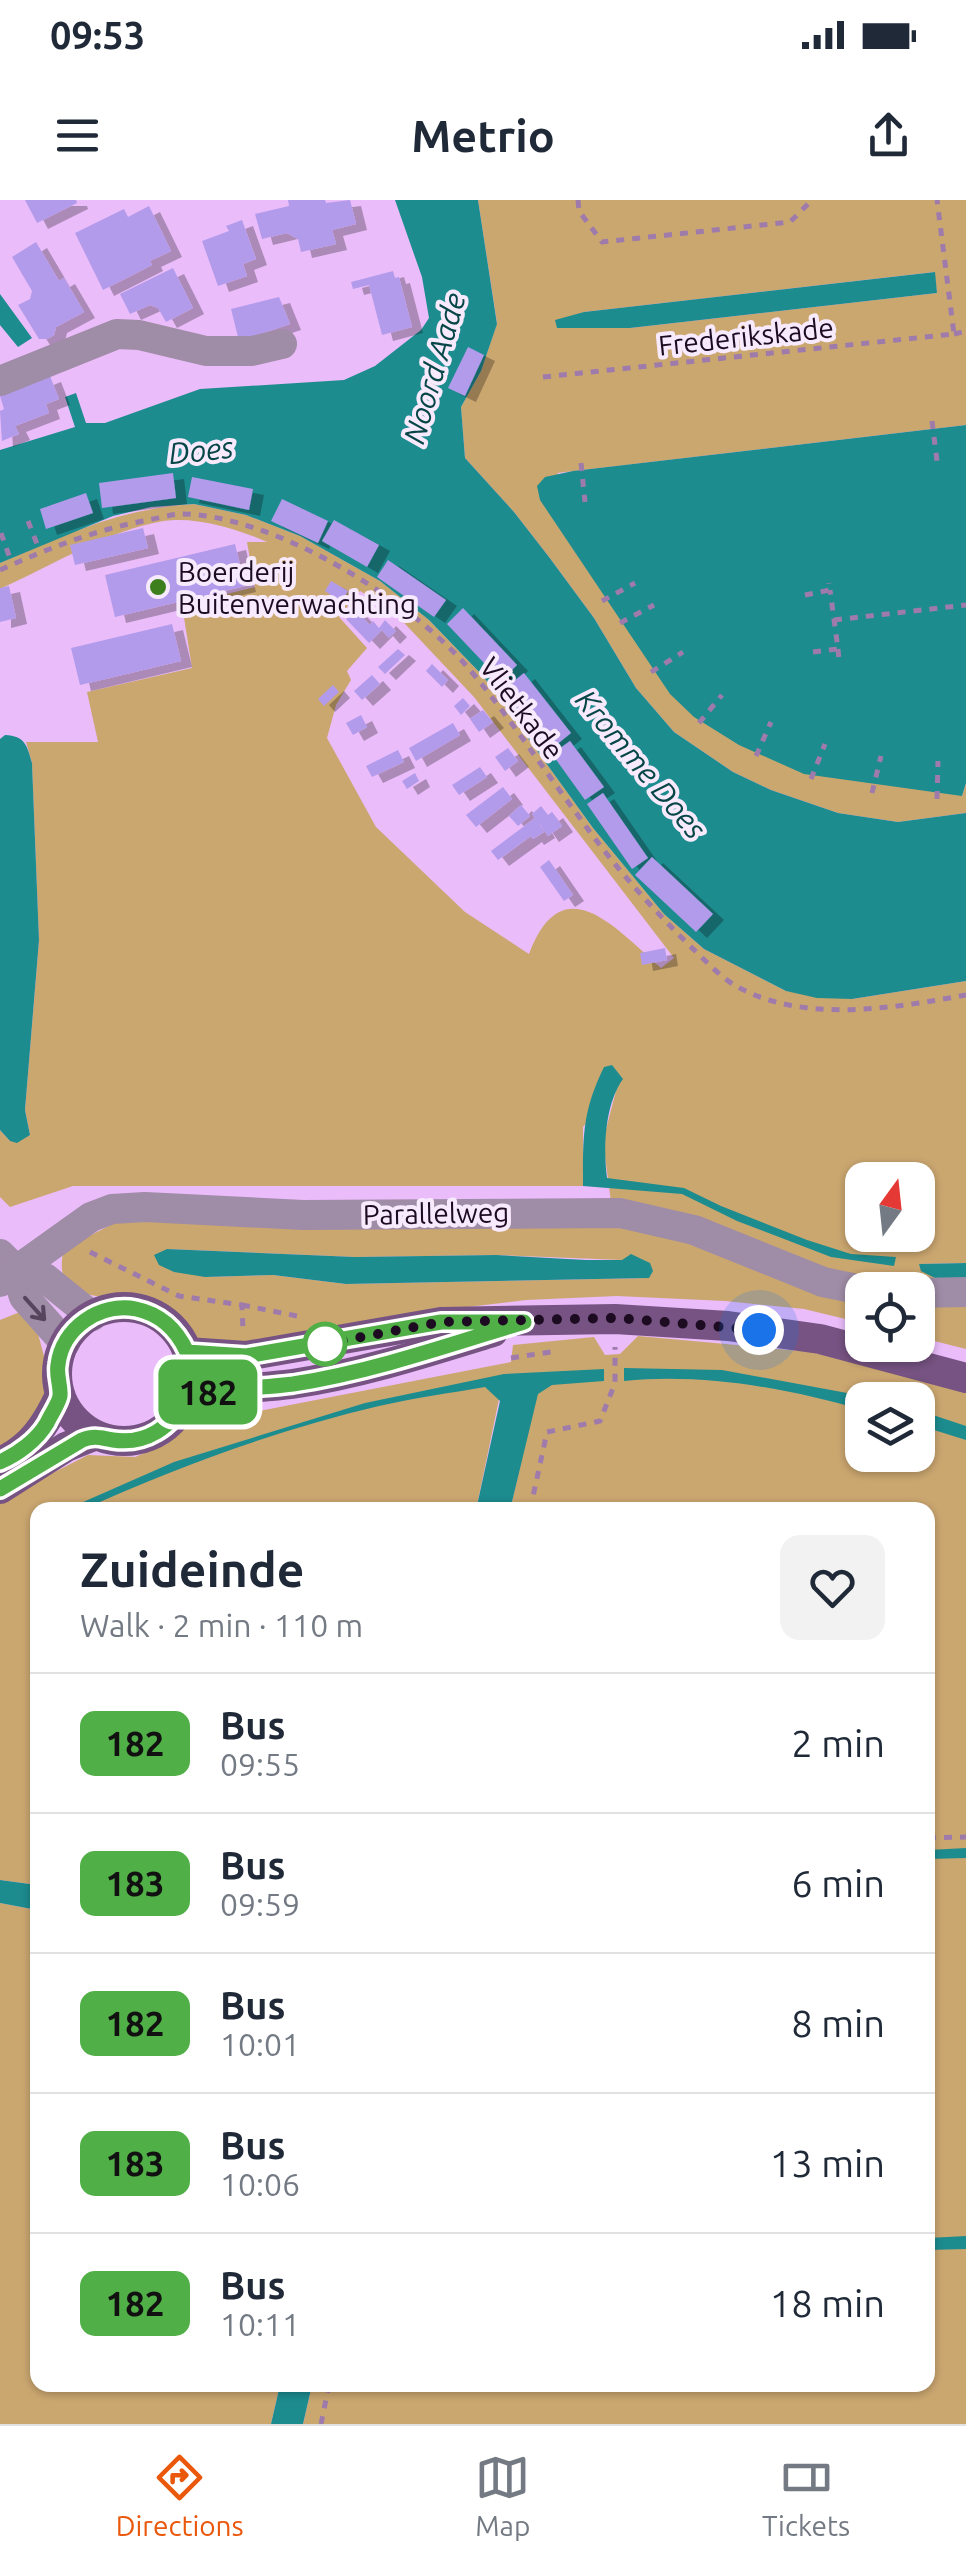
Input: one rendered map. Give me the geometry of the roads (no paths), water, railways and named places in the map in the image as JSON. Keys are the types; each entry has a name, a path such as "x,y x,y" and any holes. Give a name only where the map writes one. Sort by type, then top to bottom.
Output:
{"main road":[{"path":"120,1308 148,1312 172,1328 187,1352 191,1376 186,1399 175,1418 148,1437 117,1441 96,1435 74,1419 60,1396 57,1368 65,1342 92,1316 120,1308"},
{"path":"187,1352 246,1356 441,1322 616,1318 728,1326 820,1339 966,1378"},
{"path":"186,1399 216,1389 290,1384 353,1371 524,1322"},
{"path":"0,1462 30,1443 45,1427 60,1396"},
{"path":"0,1489 66,1448 96,1435"}],"street":[{"path":"0,380 118,334 139,335 206,351 252,352 282,344"},
{"name":"Parallelweg","path":"5,1268 112,1209 145,1207 303,1215 589,1212 649,1217 845,1286"},
{"path":"5,1268 45,1278 92,1316"},
{"path":"5,1268 24,1297 65,1342"},
{"path":"935,1293 966,1292"}],"water":[{"path":"395,200 478,200 497,324 481,371 461,407 465,458 549,557 594,618 636,688 674,732 733,772 838,813 898,822 966,813 966,981 852,999 817,998 786,991 704,949 664,914 593,828 483,676 429,620 380,581 300,536 246,515 194,504 151,507 113,516 0,563 0,450 75,427 65,397 76,393 86,423 105,423 200,389 344,380 375,366 421,330 429,318 422,277"},
{"path":"935,272 937,293 630,328 557,328 555,320 584,312"},
{"path":"0,294 32,338 18,347 0,325"},
{"path":"966,425 966,783 962,796 804,774 739,745 694,717 670,694 540,500 537,486 545,477 573,471"},
{"path":"5,735 24,743 32,763 39,940 25,1110 30,1135 17,1143 0,1130 0,739"},
{"path":"612,1065 623,1079 612,1101 607,1127 607,1178 684,1188 807,1240 851,1254 896,1257 894,1266 831,1257 737,1221 682,1194 583,1186 588,1112 604,1067"},
{"path":"167,1249 355,1257 496,1255 586,1260 622,1260 631,1254 650,1263 653,1271 649,1278 346,1284 273,1275 205,1277 174,1272 159,1265 154,1255"},
{"path":"966,1263 966,1278 937,1279 935,1272 921,1271 919,1264"},
{"path":"624,1368 722,1370 845,1393 845,1406 744,1384 684,1379 624,1381"},
{"path":"604,1369 604,1381 552,1385 538,1394 512,1502 478,1502 500,1401 485,1387 392,1403 303,1426 101,1502 83,1502 174,1462 365,1403 504,1374"},
{"path":"935,1416 966,1426 966,1440 935,1430"},
{"path":"966,1848 966,1858 935,1859 935,1850"},
{"path":"0,1880 30,1884 30,1909 0,1903"},
{"path":"966,2236 966,2249 935,2250 935,2238"},
{"path":"278,2392 310,2392 303,2424 271,2424"}],"place":[{"name":"Boerderij Buitenverwachting","path":"158,587"}],"water label":[{"name":"Noord Aade","path":"434,368"},
{"name":"Does","path":"201,450"},
{"name":"Kromme Does","path":"641,764"}]}
